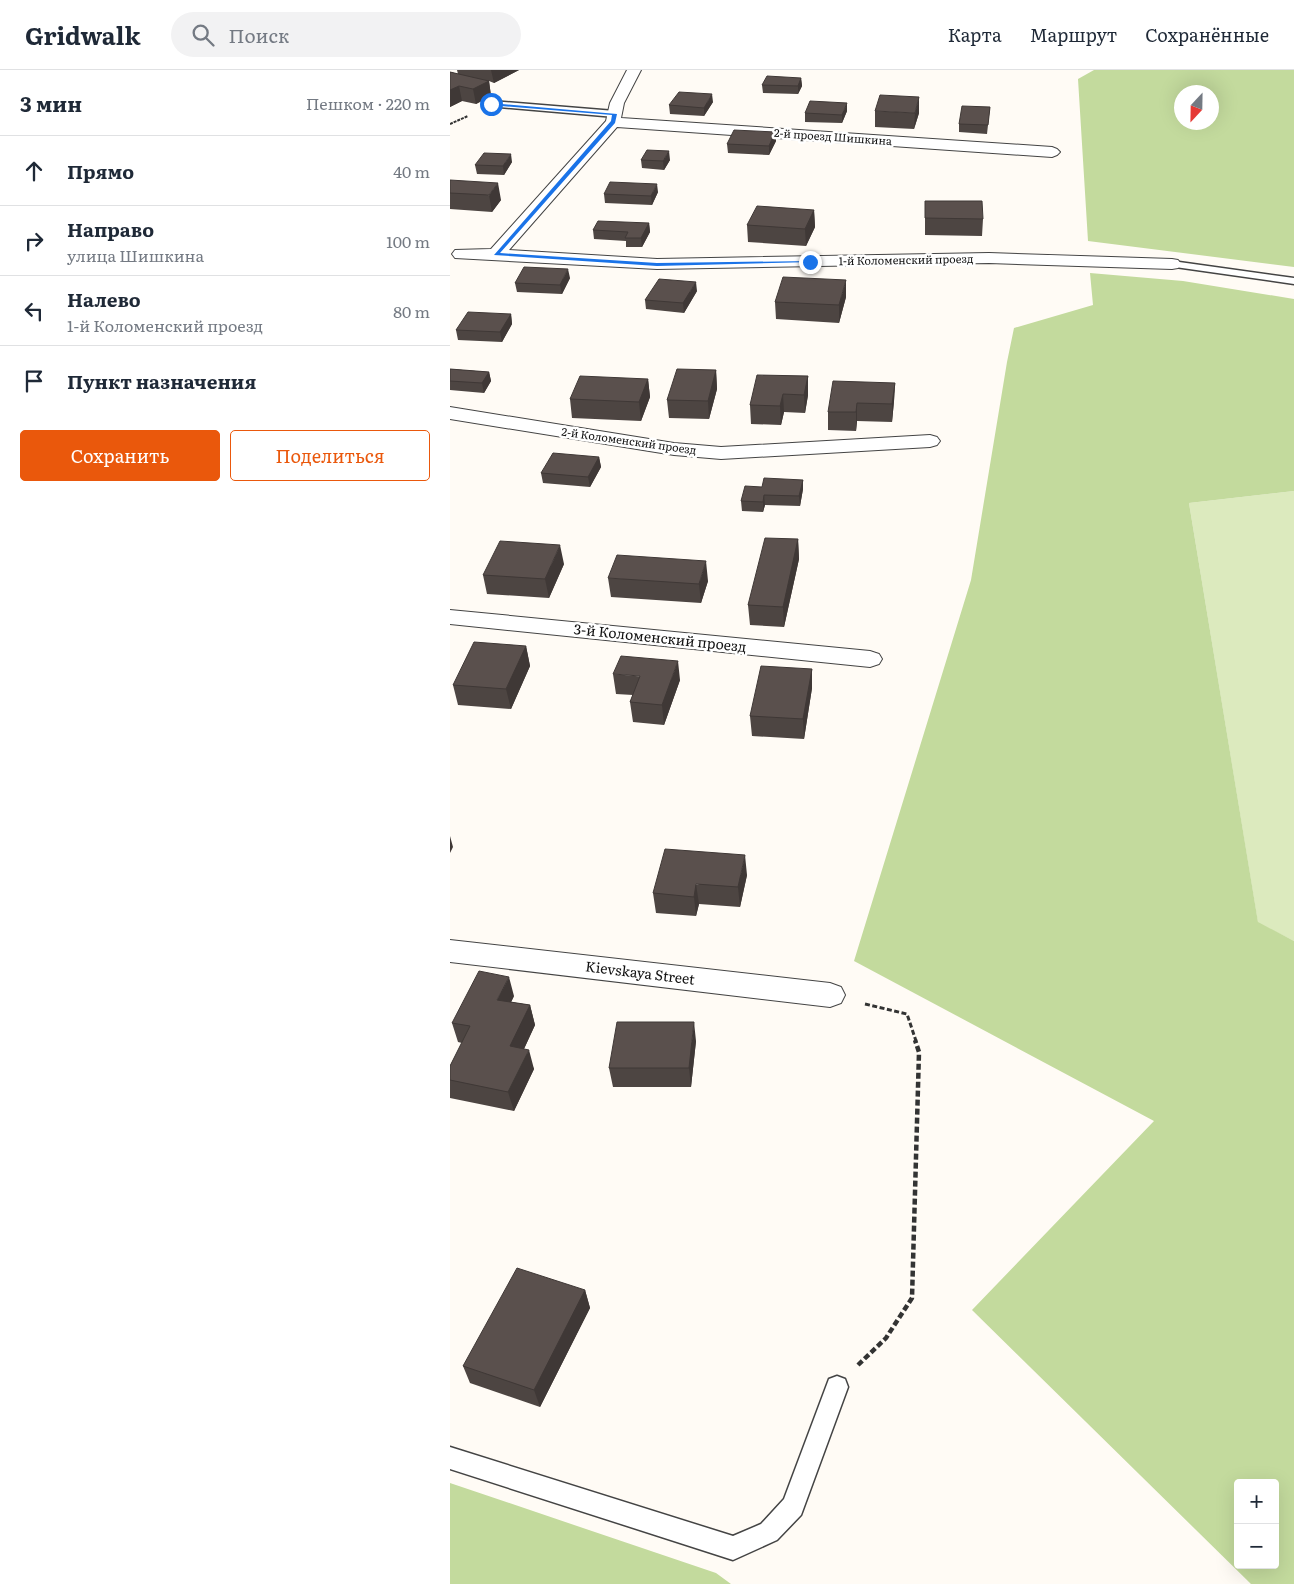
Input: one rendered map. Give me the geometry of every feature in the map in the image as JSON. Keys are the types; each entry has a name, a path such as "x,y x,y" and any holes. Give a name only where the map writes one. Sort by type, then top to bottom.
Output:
{"street":[{"path":"496,254 614,118 617,103 634,70"},
{"name":"2-й проезд Шишкина","path":"614,118 1052,152"},
{"path":"450,268 456,252"},
{"name":"1-й Коломенский проезд","path":"456,252 657,264 989,258 1172,264"},
{"name":"2-й Коломенский проезд","path":"450,413 674,449 721,453 930,441"},
{"name":"3-й Коломенский проезд","path":"450,617 870,659"},
{"name":"Kievskaya Street","path":"450,951 830,995"}],"lane":[{"path":"491,104 614,118"},
{"path":"1172,264 1294,281"},
{"path":"450,1458 733,1548 769,1532 793,1507 837,1387"}],"path":[{"path":"830,995 907,1014 919,1052 912,1298 886,1338 837,1387"}],"green space":[{"path":"1094,70 1294,70 1294,267 1088,241 1078,79"},
{"path":"1090,273 1183,281 1294,299 1294,491 1189,503 1258,922 1294,941 1294,1584 1251,1584 1236,1569 1279,1569 1279,1479 1234,1479 1234,1567 972,1310 1154,1121 854,961 971,580 1014,328 1093,305"},
{"path":"1294,491 1294,941 1258,923 1189,503"},
{"path":"450,1483 716,1573 731,1584 450,1584"}],"building":[{"path":"450,72 489,81 473,89 459,86 450,90"},
{"path":"767,76 801,78 798,86 762,85"},
{"path":"679,92 712,94 704,108 669,105"},
{"path":"880,95 919,97 915,113 875,111"},
{"path":"810,101 847,103 842,115 805,113"},
{"path":"962,106 990,107 988,125 959,124"},
{"path":"734,130 775,132 769,146 727,144"},
{"path":"647,150 669,151 663,161 641,160"},
{"path":"484,153 511,154 503,166 475,165"},
{"path":"450,180 498,183 489,195 450,193"},
{"path":"610,182 657,184 651,196 604,194"},
{"path":"925,201 982,201 983,219 925,218"},
{"path":"757,206 814,210 805,229 747,225"},
{"path":"598,221 649,223 641,238 625,238 628,232 593,230"},
{"path":"524,267 568,269 560,285 515,283"},
{"path":"783,277 846,280 839,305 775,302"},
{"path":"659,279 696,282 683,303 645,300"},
{"path":"468,312 511,314 500,332 456,330"},
{"path":"450,369 489,372 482,383 450,381"},
{"path":"677,369 716,370 708,401 667,400"},
{"path":"757,375 808,376 804,395 783,394 780,406 750,405"},
{"path":"580,376 648,379 639,402 570,399"},
{"path":"833,381 895,383 892,404 857,403 856,412 828,412"},
{"path":"553,453 599,457 588,477 541,473"},
{"path":"764,478 803,480 799,496 764,495 763,502 741,501 745,486 762,487"},
{"path":"765,538 798,539 783,607 748,605"},
{"path":"500,541 560,545 545,579 483,575"},
{"path":"617,555 706,561 699,584 608,578"},
{"path":"474,642 526,646 506,689 453,685"},
{"path":"621,656 678,661 662,705 630,702 640,676 613,674"},
{"path":"761,666 812,669 803,719 750,716"},
{"path":"665,849 745,855 738,887 696,884 694,897 653,893"},
{"path":"479,971 509,977 497,1000 530,1005 510,1046 529,1050 508,1092 450,1080 450,1066 470,1026 452,1023"},
{"path":"617,1022 694,1022 689,1068 609,1068"},
{"path":"517,1268 585,1290 534,1390 463,1366"}],"route":[{"path":"491,104 615,114 613,122 496,254 657,264 810,262"}]}
